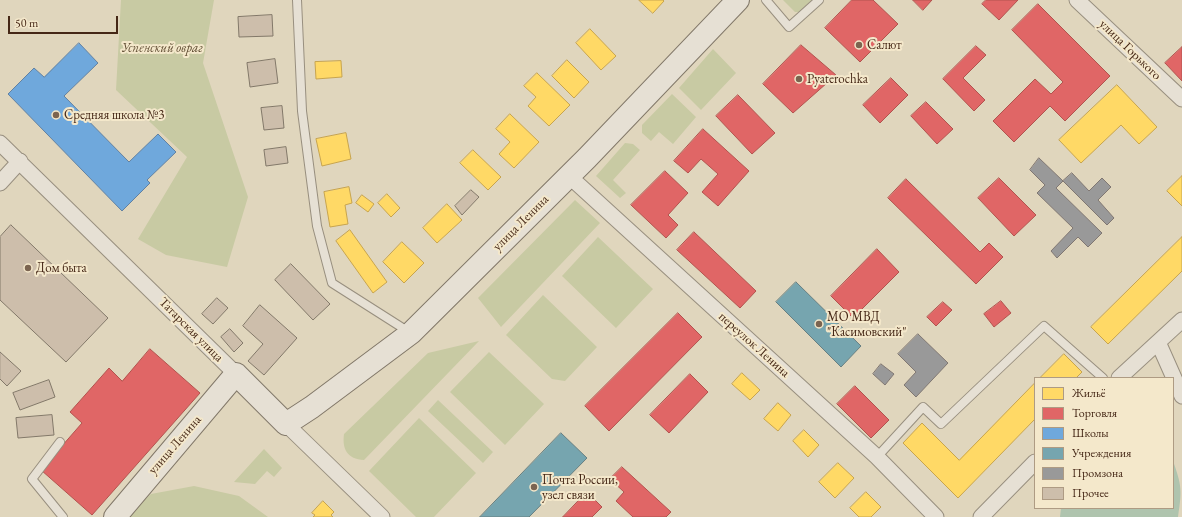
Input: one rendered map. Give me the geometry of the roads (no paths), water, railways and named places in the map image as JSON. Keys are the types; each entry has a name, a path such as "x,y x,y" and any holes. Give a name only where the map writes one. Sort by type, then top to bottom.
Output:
{"street":[{"name":"улица Ленина","path":"286,424 312,407 411,333 569,176 738,0"},
{"name":"улица Горького","path":"1078,0 1182,99"},
{"name":"Татарская улица","path":"0,143 382,517"},
{"path":"0,183 20,162"},
{"name":"переулок Ленина","path":"569,176 877,457 936,517"},
{"path":"1120,377 1182,320"},
{"path":"1158,342 1174,377"},
{"name":"улица Ленина","path":"115,517 236,374"},
{"path":"1174,378 1182,396"},
{"path":"981,517 1034,463"}],"lane":[{"path":"297,0 303,118 317,226 332,283 411,333"},
{"path":"766,0 789,28 819,0"},
{"path":"877,457 923,407 940,424 1044,326 1102,377"},
{"path":"60,442 32,479 63,517"}],"place":[{"name":"Салют","path":"859,45"},
{"name":"Pyaterochka","path":"799,79"},
{"name":"Средняя школа №3","path":"56,115"},
{"name":"Дом быта","path":"28,268"},
{"name":"МО МВД \"Касимовский\"","path":"819,324"},
{"name":"Почта России, узел связи","path":"534,487"}],"park label":[{"name":"Успенский овраг","path":"162,48"}]}
